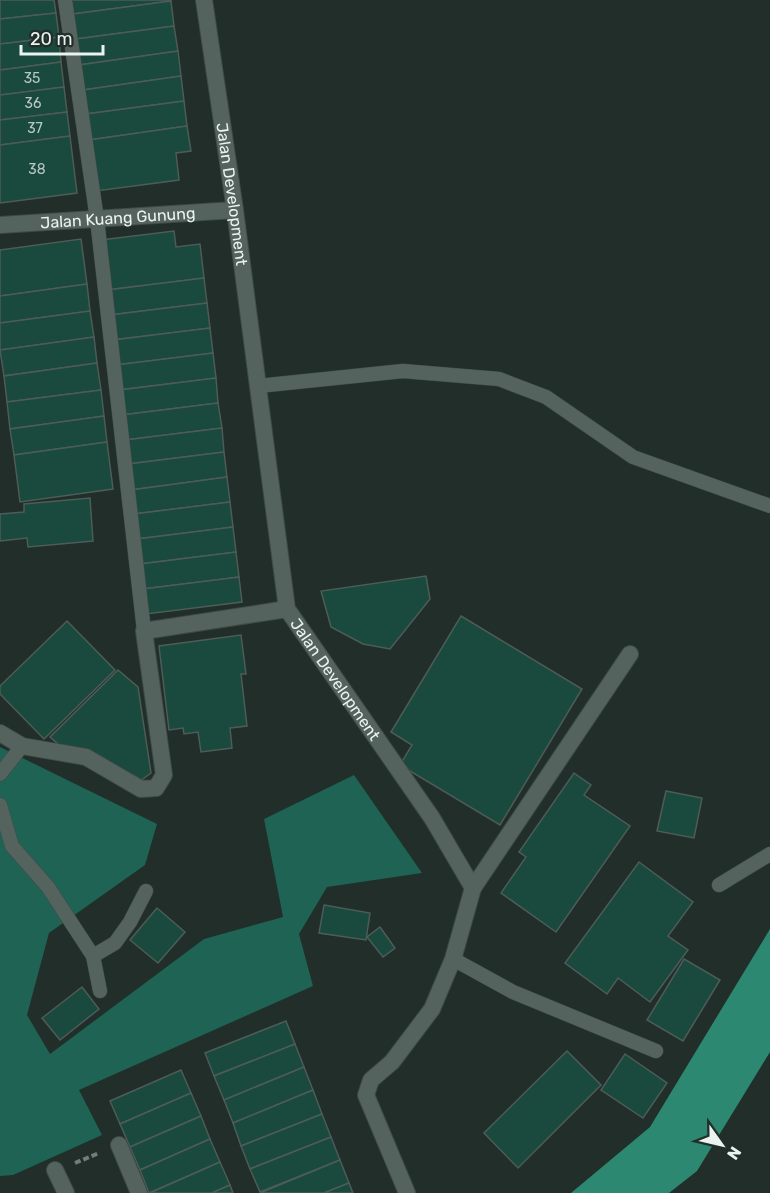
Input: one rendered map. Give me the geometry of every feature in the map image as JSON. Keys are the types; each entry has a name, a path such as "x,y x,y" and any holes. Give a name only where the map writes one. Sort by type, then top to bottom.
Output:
{"street":[{"name":"Jalan Development","path":"204,0 235,210 287,609 432,818 473,888"},
{"name":"Jalan Kuang Gunung","path":"0,225 235,210"},
{"path":"0,733 22,746 86,757 141,789 156,788 164,775 144,631 287,609"},
{"path":"407,1193 366,1095 371,1080 392,1062 432,1009 453,959 473,888 630,654"},
{"path":"119,1145 139,1193"},
{"path":"56,1170 66,1193"}],"lane":[{"path":"65,0 98,219 144,631"},
{"path":"258,386 403,371 499,378 546,397 633,457 770,506"},
{"path":"0,774 22,746"},
{"path":"0,805 12,846 48,886 93,956 100,991"},
{"path":"719,885 770,854"},
{"path":"93,956 115,943 147,891"},
{"path":"453,959 513,992 656,1051"}],"path":[{"path":"56,1170 119,1145"}],"shaded area":[{"path":"0,747 157,824 145,865 49,933 27,1015 50,1054 204,939 283,917 264,819 354,775 422,873 327,887 299,934 313,986 79,1090 102,1135 13,1175 0,1176"},
{"path":"770,929 770,1052 697,1171 669,1193 571,1193 650,1127"}],"building":[{"path":"0,0 54,0 56,13 0,19"},
{"path":"71,0 171,0 171,1 73,14"},
{"path":"171,1 174,26 76,39 73,14"},
{"path":"56,13 59,37 0,44 0,19"},
{"path":"174,26 178,51 79,65 76,39"},
{"path":"59,37 61,62 0,70 0,44"},
{"path":"178,51 181,76 83,90 79,65"},
{"path":"61,62 64,87 0,95 0,70"},
{"path":"181,76 184,101 86,114 83,90"},
{"path":"64,87 67,112 0,120 0,95"},
{"path":"184,101 187,126 89,140 86,114"},
{"path":"67,112 70,136 0,145 0,120"},
{"path":"187,126 191,151 176,153 179,180 96,191 89,140"},
{"path":"70,136 77,193 0,203 0,145"},
{"path":"174,231 176,247 200,244 204,278 107,290 101,240"},
{"path":"81,239 87,284 0,296 0,250"},
{"path":"204,278 207,303 110,315 107,290"},
{"path":"87,284 90,311 0,323 0,296"},
{"path":"207,303 210,328 113,340 110,315"},
{"path":"90,311 94,337 0,350 0,323"},
{"path":"210,328 213,353 116,365 113,340"},
{"path":"94,337 97,363 4,376 0,350"},
{"path":"213,353 216,378 119,390 116,365"},
{"path":"97,363 101,390 7,402 4,376"},
{"path":"216,378 218,403 122,415 119,390"},
{"path":"101,390 104,416 10,429 7,402"},
{"path":"218,403 222,428 125,440 122,415"},
{"path":"104,416 107,442 14,455 10,429"},
{"path":"222,428 224,452 128,464 125,440"},
{"path":"107,442 113,489 20,502 14,455"},
{"path":"224,452 227,477 131,490 128,464"},
{"path":"227,477 230,502 134,514 131,490"},
{"path":"90,498 93,541 28,547 27,538 0,541 0,514 24,512 24,504"},
{"path":"230,502 233,527 137,539 134,514"},
{"path":"233,527 236,552 140,564 137,539"},
{"path":"236,552 239,577 143,589 140,564"},
{"path":"426,576 430,599 390,649 363,644 331,627 321,591"},
{"path":"239,577 242,602 146,614 143,589"},
{"path":"461,616 582,689 500,825 400,765 412,745 391,732"},
{"path":"67,621 115,670 44,739 0,694 0,686"},
{"path":"241,635 246,674 241,674 247,726 230,728 232,748 201,752 198,732 184,734 183,728 169,730 159,646"},
{"path":"118,670 138,687 151,773 139,782 65,750 50,737"},
{"path":"574,773 591,785 584,795 630,826 556,932 501,893 526,857 519,852"},
{"path":"666,791 702,798 694,838 657,831"},
{"path":"639,862 693,902 668,936 688,950 650,1002 618,978 607,994 565,963"},
{"path":"324,905 370,913 366,940 319,933"},
{"path":"157,908 185,932 158,963 130,940"},
{"path":"380,927 395,948 383,957 367,937"},
{"path":"684,959 720,980 683,1041 647,1020"},
{"path":"82,987 99,1009 60,1040 42,1018"},
{"path":"286,1021 295,1044 214,1076 205,1053"},
{"path":"295,1044 304,1067 224,1100 214,1076"},
{"path":"567,1051 601,1085 518,1168 484,1133"},
{"path":"625,1054 667,1083 643,1118 601,1090"},
{"path":"304,1067 313,1090 233,1123 224,1100"},
{"path":"181,1070 191,1093 120,1124 110,1101"},
{"path":"313,1090 322,1114 241,1146 233,1123"},
{"path":"191,1093 201,1116 130,1147 120,1124"},
{"path":"322,1114 331,1137 250,1169 241,1146"},
{"path":"201,1116 210,1139 140,1170 130,1147"},
{"path":"331,1137 340,1160 260,1192 250,1169"},
{"path":"210,1139 220,1162 149,1193 140,1170"},
{"path":"340,1160 349,1183 324,1193 260,1193"},
{"path":"220,1162 230,1185 212,1193 150,1193"},
{"path":"349,1183 353,1193 324,1193"},
{"path":"230,1185 233,1193 212,1193"}]}
